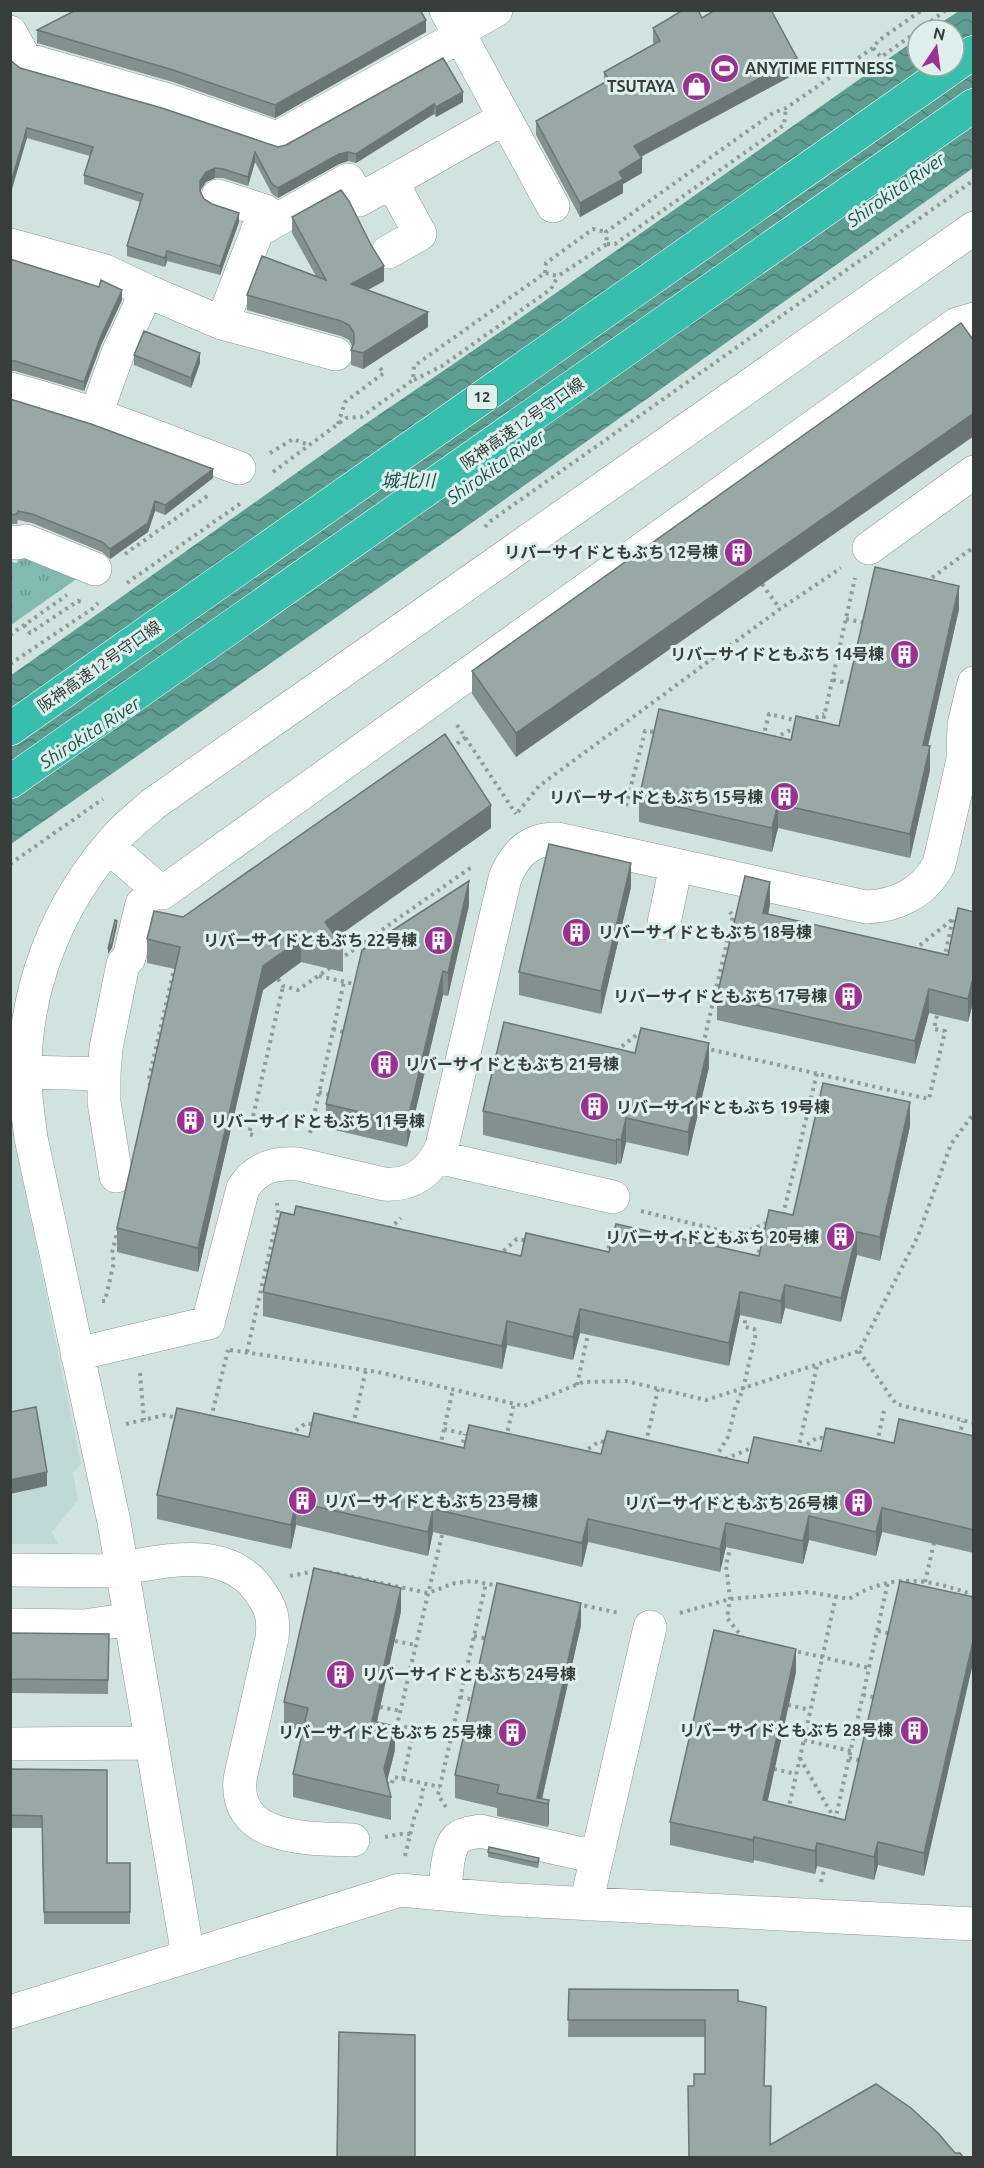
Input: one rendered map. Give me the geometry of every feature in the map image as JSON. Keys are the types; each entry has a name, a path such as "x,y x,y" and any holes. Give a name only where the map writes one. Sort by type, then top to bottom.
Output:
{"highway":[{"name":"阪神高速12号守口線","path":"10,729 974,52"},
{"name":"阪神高速12号守口線","path":"10,782 974,105"}],"street":[{"path":"10,32 25,59 168,100 277,138 453,23 471,24 496,10"},
{"path":"453,23 553,206"},
{"path":"257,231 348,180 360,200 504,118"},
{"path":"388,252 420,234 392,182"},
{"path":"219,196 266,211 222,323"},
{"path":"188,1956 123,1570 31,1138 25,1072 30,1008 52,937 78,887 118,836 153,804 966,240"},
{"path":"10,245 105,271 222,323 336,354"},
{"path":"96,414 118,353 147,291"},
{"path":"109,847 162,893 957,324 974,319"},
{"path":"10,389 96,414 244,483"},
{"path":"863,559 974,472"},
{"path":"10,542 26,541 99,579"},
{"path":"78,1354 208,1323 243,1188 250,1177 261,1169 285,1163 395,1185 419,1177 437,1157 442,1146 505,878 516,856 524,849 546,838 558,839 866,907 881,906 916,892 931,880 939,864 963,759 964,725 974,683"},
{"path":"664,923 676,865"},
{"path":"116,1176 104,1102 106,1048 123,964 129,958 142,903"},
{"path":"25,1072 104,1074"},
{"path":"437,1157 619,1210"},
{"path":"10,1570 123,1570 184,1559 218,1562 236,1568 249,1577 270,1607 273,1631 240,1779 239,1790 242,1802 256,1821 267,1829 304,1838 353,1840"},
{"path":"10,1625 84,1626 131,1619"},
{"path":"586,1904 652,1619"},
{"path":"10,1744 152,1743"},
{"path":"445,1894 453,1844 459,1837 466,1834 480,1831 596,1857"},
{"path":"10,2012 400,1890 586,1904 974,1924"}],"path":[{"path":"545,273 546,263 593,229 606,232 773,113 786,108 873,48 878,41 922,10"},
{"path":"873,48 881,57 906,39"},
{"path":"272,477 273,471 346,418 361,417 414,380 442,366 550,289 558,276 606,244 615,244 784,125 786,108"},
{"path":"606,232 606,244"},
{"path":"564,240 569,247"},
{"path":"414,380 414,366 545,273 558,276"},
{"path":"338,425 345,402 384,373 380,368"},
{"path":"276,450 292,439 309,446"},
{"path":"125,584 244,483"},
{"path":"10,635 99,579 215,490"},
{"path":"925,582 974,547"},
{"path":"437,696 516,814 539,786 780,609 863,559"},
{"path":"821,726 846,619 863,559"},
{"path":"10,664 92,609 99,579"},
{"path":"762,584 780,609"},
{"path":"24,625 30,633 70,606"},
{"path":"846,619 868,624"},
{"path":"833,680 854,685"},
{"path":"825,713 806,723 762,744 770,714 806,723 828,728"},
{"path":"626,806 645,730 655,732 657,726"},
{"path":"447,750 466,737"},
{"path":"278,979 283,986 298,990 480,861"},
{"path":"726,907 732,916 743,919"},
{"path":"702,1048 732,916"},
{"path":"953,919 962,921"},
{"path":"906,956 953,919"},
{"path":"942,965 953,919"},
{"path":"150,1090 149,1078 175,964"},
{"path":"318,976 366,986"},
{"path":"310,1133 344,982"},
{"path":"249,1134 283,986"},
{"path":"694,1046 929,1099 945,1031 934,1029 937,1015"},
{"path":"333,1029 348,1033"},
{"path":"614,1052 639,1033 649,1035"},
{"path":"703,1250 784,1215 817,1073"},
{"path":"319,1092 333,1096"},
{"path":"217,1352 228,1349 366,1370 524,1406 583,1382 626,1381 706,1400 743,1389 859,1351 918,1236 951,1144 974,1113"},
{"path":"804,1131 810,1132"},
{"path":"247,1352 268,1265 270,1243 278,1214 277,1200 285,1163"},
{"path":"788,1199 795,1201"},
{"path":"606,1260 619,1210 740,1235"},
{"path":"278,1214 289,1217"},
{"path":"756,1268 766,1223"},
{"path":"98,1302 105,1301 114,1262 112,1253 118,1226"},
{"path":"612,1234 622,1236"},
{"path":"491,1263 517,1239 528,1241"},
{"path":"270,1243 278,1245"},
{"path":"710,1466 728,1437 743,1389 756,1333 754,1329 745,1327 745,1316"},
{"path":"577,1385 588,1335"},
{"path":"209,1426 228,1349"},
{"path":"859,1351 896,1404 974,1423"},
{"path":"798,1450 817,1365"},
{"path":"139,1369 144,1420"},
{"path":"351,1433 366,1370"},
{"path":"438,1454 453,1389"},
{"path":"644,1451 658,1389"},
{"path":"505,1443 514,1404"},
{"path":"875,1450 884,1411"},
{"path":"118,1426 165,1415 188,1421"},
{"path":"957,1447 963,1421"},
{"path":"289,1436 306,1423 318,1426"},
{"path":"444,1429 475,1436"},
{"path":"459,1458 465,1434"},
{"path":"790,1454 818,1437 837,1442"},
{"path":"572,1459 600,1441 611,1444"},
{"path":"717,1463 755,1446"},
{"path":"732,1456 740,1464"},
{"path":"442,1534 397,1725 451,1738"},
{"path":"732,1542 726,1565 730,1599 727,1618 742,1638 753,1641"},
{"path":"925,1582 934,1543"},
{"path":"261,1592 285,1578 312,1571 337,1572 428,1593 455,1583 472,1581 502,1586"},
{"path":"833,1830 889,1581"},
{"path":"571,1602 652,1619 730,1599 809,1592 849,1599 866,1588 889,1581 925,1582 974,1595"},
{"path":"438,1795 486,1583"},
{"path":"787,1814 836,1596"},
{"path":"878,1631 892,1634"},
{"path":"474,1636 490,1640"},
{"path":"395,1641 416,1645"},
{"path":"787,1649 869,1668"},
{"path":"863,1695 878,1699"},
{"path":"460,1697 477,1700"},
{"path":"788,1705 810,1710"},
{"path":"380,1707 400,1711"},
{"path":"403,1779 414,1729"},
{"path":"804,1740 851,1751"},
{"path":"800,1758 835,1821 842,1823"},
{"path":"849,1758 863,1761"},
{"path":"774,1769 796,1774"},
{"path":"386,1783 392,1785 394,1777 440,1787"},
{"path":"403,1866 424,1784"},
{"path":"820,1891 827,1858"}],"shaded area":[{"path":"10,1119 81,1464 73,1473 78,1500 52,1532 58,1544 11,1544"}],"green space":[{"path":"20,550 82,575 11,625 11,562 17,563"}],"water":[{"name":"城北川","path":"959,11 973,11 973,168 446,541 11,844 10,676 361,427 519,319 906,46 906,78 966,78 966,18 948,18"}],"building":[{"path":"76,10 420,10 426,20 275,105 173,70 37,30"},
{"path":"683,10 698,10 702,18 715,10 771,10 797,58 634,146 642,158 619,172 623,179 580,203 536,121 609,80 604,72 660,41 653,28"},
{"path":"443,58 463,92 436,107 434,104 356,154 348,152 339,154 278,188 272,184 255,152 248,177 215,168 206,172 200,181 200,191 204,199 239,213 220,266 167,251 165,258 127,246 143,194 84,175 93,147 27,128 10,186 10,60 20,68 162,108 278,147 286,145"},
{"path":"341,190 384,266 351,284 428,312 363,353 351,350 354,333 349,325 341,321 247,295 262,256 326,280 292,217"},
{"path":"10,259 99,287 101,280 122,290 101,336 84,382 10,361"},
{"name":"リバーサイドともぶち 12号棟","path":"961,323 974,341 974,413 516,733 472,671"},
{"path":"144,331 200,353 191,378 134,355"},
{"path":"10,399 91,424 213,469 165,505 155,501 148,523 110,549 102,542 32,514 18,511 17,514 10,515"},
{"path":"875,567 959,586 923,745 930,746 910,834 778,804 772,828 639,798 659,709 791,740 796,716 839,726"},
{"name":"リバーサイドともぶち 11号棟","path":"445,734 491,805 325,922 343,948 301,939 263,966 198,1248 117,1228 180,947 147,939 154,911 183,917"},
{"name":"リバーサイドともぶち 18号棟","path":"549,844 631,863 601,991 519,972"},
{"name":"リバーサイドともぶち 17号棟","path":"745,876 770,882 763,913 948,955 958,908 974,912 974,983 972,982 968,999 929,989 915,1041 717,996"},
{"path":"469,881 448,973 443,971 407,1123 326,1104 362,950"},
{"path":"115,920 117,921 112,943 108,949"},
{"name":"リバーサイドともぶち 19号棟","path":"504,1022 635,1053 641,1028 709,1043 688,1132 626,1118 621,1140 616,1141 483,1111"},
{"name":"リバーサイドともぶち 20号棟","path":"823,1083 910,1102 880,1237 857,1232 841,1298 785,1285 781,1301 740,1292 729,1343 580,1309 573,1337 507,1321 502,1346 263,1292 281,1212 294,1215 296,1206 521,1256 526,1233 609,1252 616,1224 759,1256 769,1210 793,1215"},
{"path":"36,1407 47,1472 10,1480 10,1412"},
{"path":"177,1408 309,1437 314,1413 464,1448 469,1425 601,1454 607,1431 748,1463 754,1437 821,1451 826,1428 894,1443 899,1419 974,1436 974,1530 882,1508 876,1532 809,1516 803,1541 726,1523 720,1549 588,1519 582,1543 433,1509 428,1532 296,1502 291,1525 157,1495"},
{"name":"リバーサイドともぶち 24号棟","path":"314,1568 401,1588 372,1721 395,1726 384,1769 391,1797 293,1774 308,1708 284,1702"},
{"path":"900,1581 974,1597 974,1637 924,1853 878,1842 874,1857 817,1843 815,1851 670,1822 714,1630 796,1649 763,1800 845,1820"},
{"name":"リバーサイドともぶち 25号棟","path":"497,1583 581,1603 537,1798 549,1800 548,1804 497,1793 499,1785 455,1775"},
{"path":"10,1633 109,1634 108,1680 10,1679"},
{"path":"10,1769 107,1770 107,1863 130,1863 130,1912 44,1912 42,1816 10,1815"},
{"path":"489,1847 539,1858 538,1863 488,1852"},
{"path":"569,1989 738,1990 738,2001 766,2007 764,2086 771,2086 770,2145 876,2084 911,2108 938,2133 955,2153 960,2153 963,2157 689,2157 688,2086 694,2086 694,2074 705,2074 705,2020 568,2020"},
{"path":"339,2032 415,2035 415,2157 337,2157"}],"place":[{"name":"ANYTIME FITTNESS","path":"724,68"},
{"name":"TSUTAYA","path":"696,86"},
{"name":"リバーサイドともぶち 12号棟","path":"739,552"},
{"name":"リバーサイドともぶち 14号棟","path":"905,654"},
{"name":"リバーサイドともぶち 15号棟","path":"784,797"},
{"name":"リバーサイドともぶち 18号棟","path":"577,932"},
{"name":"リバーサイドともぶち 22号棟","path":"438,940"},
{"name":"リバーサイドともぶち 17号棟","path":"848,996"},
{"name":"リバーサイドともぶち 21号棟","path":"384,1064"},
{"name":"リバーサイドともぶち 19号棟","path":"595,1107"},
{"name":"リバーサイドともぶち 11号棟","path":"190,1121"},
{"name":"リバーサイドともぶち 20号棟","path":"840,1237"},
{"name":"リバーサイドともぶち 23号棟","path":"303,1501"},
{"name":"リバーサイドともぶち 26号棟","path":"859,1503"},
{"name":"リバーサイドともぶち 24号棟","path":"341,1674"},
{"name":"リバーサイドともぶち 28号棟","path":"914,1730"},
{"name":"リバーサイドともぶち 25号棟","path":"513,1732"}],"water label":[{"name":"Shirokita River","path":"896,190"},
{"name":"Shirokita River","path":"496,467"},
{"name":"Shirokita River","path":"90,733"}]}
